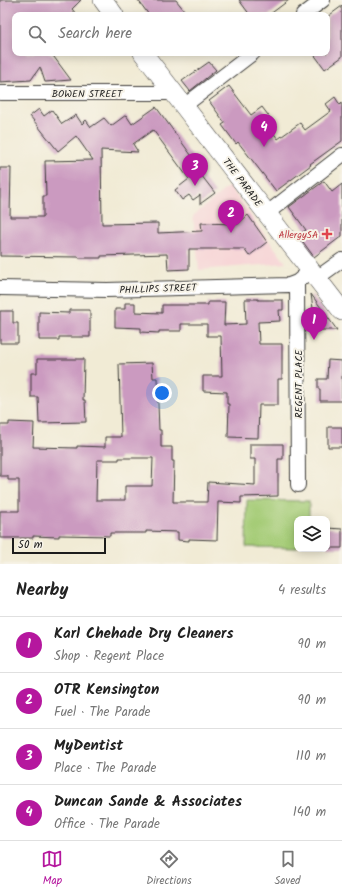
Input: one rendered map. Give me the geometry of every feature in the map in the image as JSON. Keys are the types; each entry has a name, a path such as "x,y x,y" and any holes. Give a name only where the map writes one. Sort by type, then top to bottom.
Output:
{"main road":[{"path":"103,0 112,12"},
{"name":"THE PARADE","path":"145,56 266,214 308,277 342,311"}],"street":[{"path":"307,12 322,0"},
{"path":"179,99 248,56"},
{"name":"BOWEN STREET","path":"0,93 179,99"},
{"path":"266,214 342,155"},
{"path":"308,277 342,260"},
{"name":"PHILLIPS STREET","path":"0,288 107,290 289,285 308,277"},
{"name":"REGENT PLACE","path":"298,485 308,277"}],"shaded area":[{"path":"229,186 286,263 199,270 193,216"}],"green space":[{"path":"247,500 309,501 309,516 294,516 294,548 246,547"}],"building":[{"path":"0,0 81,0 72,9 74,12 12,12 12,56 53,56 71,80 45,82 40,67 31,80 0,82"},
{"path":"138,0 176,0 186,12 147,12"},
{"path":"239,0 289,0 273,12 248,12"},
{"path":"342,6 342,57 325,69 315,56 330,56 330,15"},
{"path":"209,62 216,70 190,91 182,81"},
{"path":"229,86 251,115 262,107 271,119 266,123 278,139 300,123 305,130 331,111 326,104 335,97 340,105 342,103 342,141 276,191 238,142 236,144 222,125 225,123 209,101"},
{"path":"156,107 194,159 191,162 215,193 200,204 200,195 193,200 189,195 182,200 175,190 189,179 153,130 133,144 138,152 101,150 102,224 158,223 158,233 202,231 201,223 238,224 248,215 267,242 249,256 244,249 189,249 189,269 168,270 167,254 101,256 101,258 0,256 0,168 11,168 10,217 43,217 43,196 46,196 45,161 93,160 76,136 58,151 30,116 39,109 44,116 52,110 62,124 76,115 82,124 86,120 91,127 104,118 111,126 126,115 132,124"},
{"path":"324,181 332,192 342,184 342,236 314,257 298,235 306,230 289,207"},
{"path":"311,294 337,330 316,330"},
{"path":"245,299 283,300 283,310 279,310 280,321 258,322 259,344 282,344 282,379 278,379 278,405 259,405 258,438 228,437 229,404 227,404 227,392 203,391 203,376 222,376 221,336 207,336 207,324 181,324 181,331 159,331 159,333 141,332 141,328 115,327 115,309 125,309 125,303 135,303 135,312 162,313 162,305 208,305 208,302 225,302 224,325 246,324"},
{"path":"69,310 90,310 90,337 59,337 59,340 39,340 39,312 69,313"},
{"path":"0,311 13,311 13,323 18,323 18,343 0,343"},
{"path":"37,359 84,359 83,400 85,400 86,422 39,423 38,397 31,397 31,373 37,373"},
{"path":"328,360 342,361 342,401 320,401 318,379 327,379"},
{"path":"152,363 153,378 157,378 161,447 172,447 172,461 174,461 173,502 207,502 208,482 255,485 255,459 250,459 250,444 283,444 283,459 278,459 278,496 241,497 241,503 218,502 217,540 178,540 178,532 146,531 146,533 110,533 110,536 59,535 59,537 33,536 33,538 0,538 0,511 19,511 19,480 8,480 8,476 0,476 0,425 9,425 9,422 34,423 33,447 105,447 105,437 121,437 119,364","holes":["119,458 153,458 152,486 125,486 125,500 96,500 97,460 119,460"]},
{"path":"328,427 342,427 342,447 328,447"},
{"path":"330,528 342,529 342,548 330,548"}],"place":[{"name":"Duncan Sande & Associates","path":"264,147"},
{"name":"MyDentist","path":"195,186"},
{"name":"OTR Kensington","path":"231,233"},
{"name":"AllergySA","path":"327,234"},
{"name":"Karl Chehade Dry Cleaners","path":"314,340"}]}
